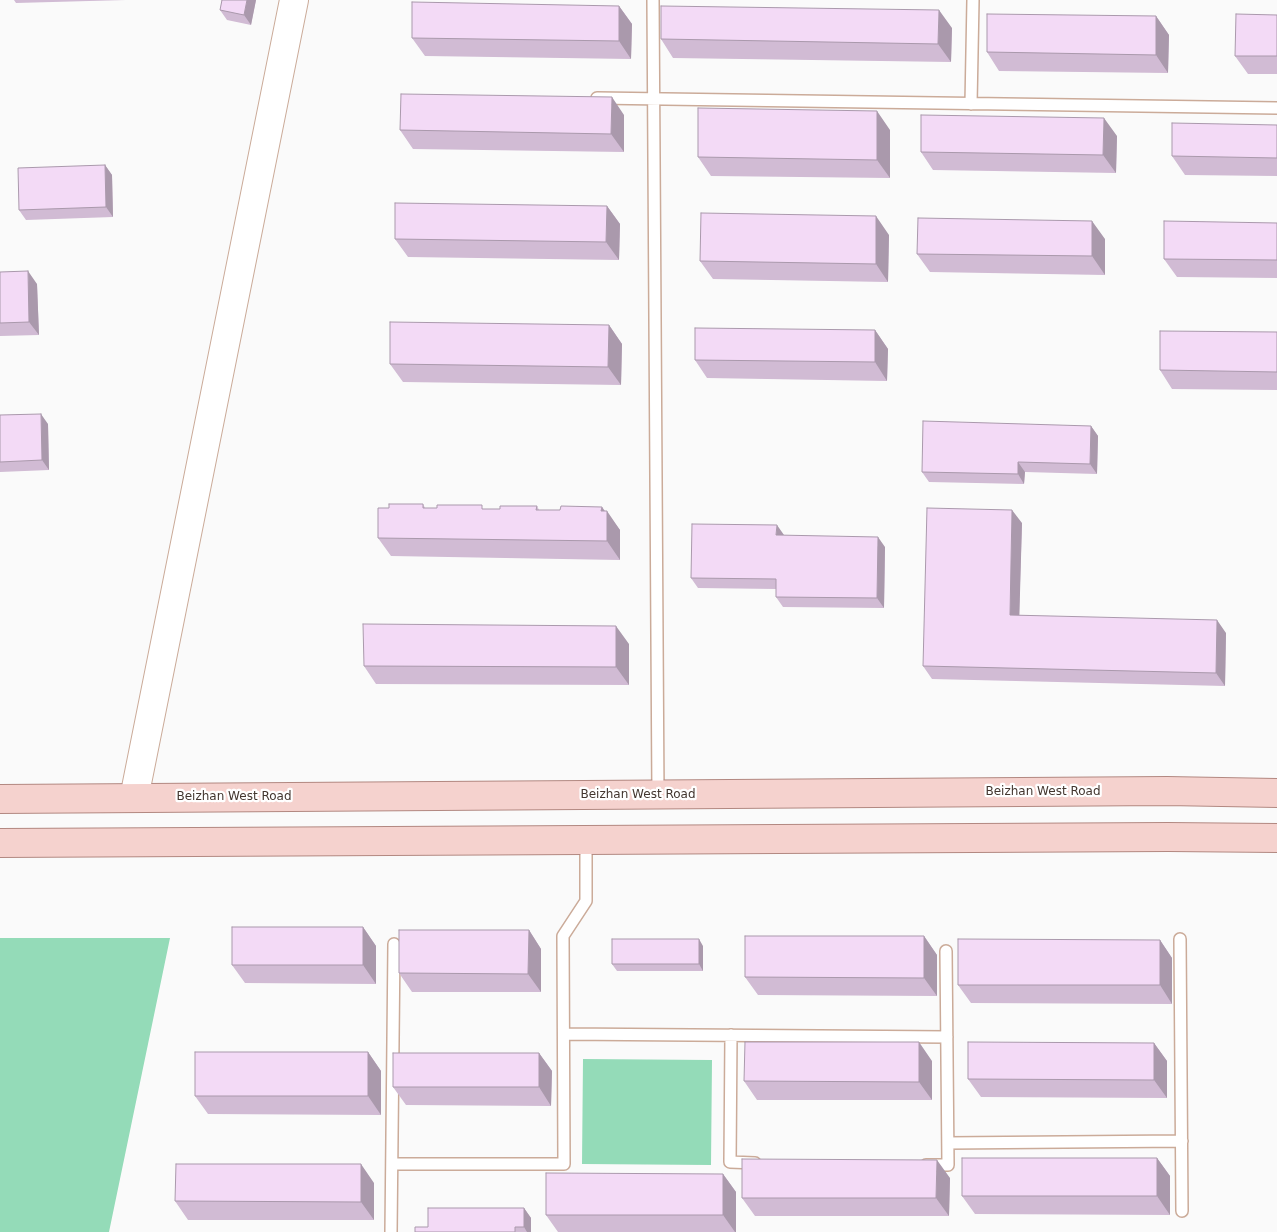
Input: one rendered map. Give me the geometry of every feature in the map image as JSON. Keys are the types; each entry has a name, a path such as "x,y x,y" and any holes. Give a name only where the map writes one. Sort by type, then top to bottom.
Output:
{"main road":[{"name":"Beizhan West Road","path":"0,799 1157,792 1277,793"},
{"path":"0,843 1277,838"}],"street":[{"path":"134,798 294,0"}],"lane":[{"path":"654,0 658,795"},
{"path":"971,104 973,0"},
{"path":"582,97 1277,108"},
{"path":"392,1164 564,1164 563,936 586,901 586,840"},
{"path":"1180,938 1182,1211"},
{"path":"391,1232 394,944"},
{"path":"918,1165 948,1165 946,951"},
{"path":"564,1034 947,1037"},
{"path":"731,1035 730,1162 769,1163"},
{"path":"948,1143 1182,1141"}],"green space":[{"path":"0,938 170,938 109,1232 0,1232"},
{"path":"583,1059 712,1060 711,1165 582,1164"}],"building":[{"path":"222,0 247,0 244,15 220,10"},
{"path":"412,2 619,6 619,41 412,38"},
{"path":"661,6 939,10 938,44 661,39"},
{"path":"987,14 1156,16 1156,55 987,52"},
{"path":"1236,14 1277,15 1277,56 1235,56"},
{"path":"401,94 612,97 611,134 400,130"},
{"path":"698,108 877,111 877,160 698,157"},
{"path":"921,115 1104,118 1103,155 921,152"},
{"path":"1172,123 1277,125 1277,158 1172,156"},
{"path":"105,165 106,207 19,210 18,168"},
{"path":"395,203 607,206 606,242 395,239"},
{"path":"701,213 876,216 876,264 700,261"},
{"path":"918,218 1092,221 1092,256 917,254"},
{"path":"1164,221 1277,223 1277,260 1164,259"},
{"path":"28,271 29,322 0,323 0,272"},
{"path":"390,322 609,325 608,367 390,364"},
{"path":"695,328 875,330 875,362 695,360"},
{"path":"1160,331 1277,332 1277,372 1160,370"},
{"path":"41,414 42,460 0,462 0,415"},
{"path":"923,421 1091,426 1090,464 1018,462 1018,474 922,472"},
{"path":"389,504 423,504 423,508 437,508 437,505 482,505 482,509 500,509 500,506 537,506 536,510 560,510 561,506 602,507 601,511 607,511 607,541 378,538 378,508 389,508"},
{"path":"927,508 1012,510 1010,615 1217,620 1216,673 923,666"},
{"path":"692,524 777,525 776,535 878,537 877,598 776,597 776,579 691,578"},
{"path":"363,624 616,626 616,667 364,666"},
{"path":"232,927 363,927 363,965 232,965"},
{"path":"399,930 529,930 528,974 399,973"},
{"path":"745,936 924,936 924,978 745,977"},
{"path":"612,939 699,939 699,964 612,964"},
{"path":"958,939 1160,940 1160,985 958,985"},
{"path":"745,1042 919,1042 919,1082 744,1081"},
{"path":"968,1042 1154,1043 1154,1080 968,1079"},
{"path":"195,1052 368,1052 368,1096 195,1096"},
{"path":"393,1053 539,1053 539,1087 393,1087"},
{"path":"962,1158 1157,1158 1157,1196 962,1196"},
{"path":"742,1159 937,1160 936,1198 742,1198"},
{"path":"176,1164 361,1164 361,1202 175,1201"},
{"path":"546,1173 723,1174 723,1215 546,1215"},
{"path":"428,1208 524,1208 524,1227 515,1227 515,1232 415,1232 415,1227 428,1227"}]}
